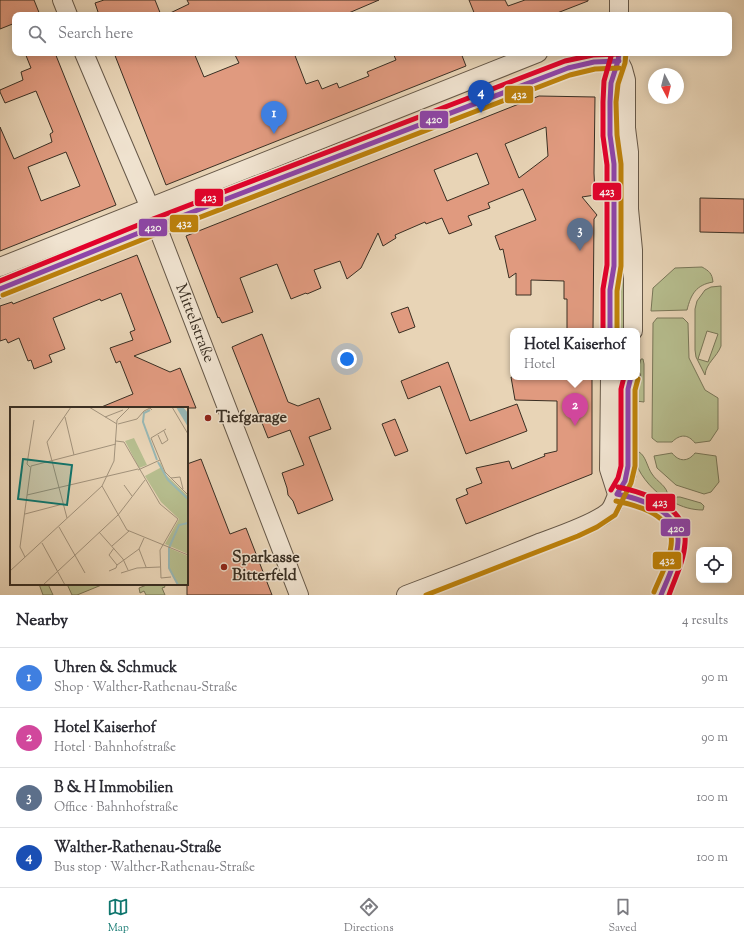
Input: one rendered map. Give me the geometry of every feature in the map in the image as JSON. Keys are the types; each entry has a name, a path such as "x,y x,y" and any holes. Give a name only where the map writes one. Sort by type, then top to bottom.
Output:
{"street":[{"path":"62,0 67,12"},
{"path":"619,0 619,12"},
{"name":"Mittelstraße","path":"85,56 150,208 299,595"},
{"path":"0,268 530,56"},
{"path":"0,289 156,226 568,68 619,57"},
{"path":"610,328 610,290 614,266 614,164 611,152 610,92 619,57"},
{"path":"619,57 626,80 626,128 629,152 629,209 633,250 633,328"},
{"path":"610,380 609,469 618,494"},
{"path":"406,595 559,536 597,519 608,512 614,505 627,477 628,389 630,380"},
{"path":"618,494 633,497 652,506 670,518 675,526 678,536 676,557 662,595"}],"green space":[{"path":"702,267 710,273 713,282 702,285 695,291 690,299 687,310 651,311 653,288 675,268"},
{"path":"621,274 624,274 625,328 612,328"},
{"path":"721,286 721,346 709,363 705,375 696,357 695,309 697,301 705,290 711,287","holes":["707,331 718,334 708,362 698,359"]},
{"path":"657,318 683,318 688,323 689,358 705,390 718,398 718,429 710,441 695,443 690,438 681,436 672,442 657,442 652,438 653,323"},
{"path":"641,359 643,359 644,402 636,401 637,380 640,380"},
{"path":"639,452 643,456 654,477 668,493 668,497 666,498 658,493 641,474 636,464 634,453"},
{"path":"672,453 678,458 684,460 695,453 716,456 719,482 711,492 704,494 676,485 657,468 654,456"},
{"path":"677,497 701,503 704,506 703,510 687,508 673,502"},
{"path":"39,585 48,585 53,595 43,595"},
{"path":"67,585 102,585 77,595 72,595"},
{"path":"146,585 164,585 165,587 162,588 165,595 146,595 144,591 140,593 139,588"}],"building":[{"path":"0,0 34,0 39,12 12,12 12,24 0,29"},
{"path":"104,0 155,0 160,12 98,12 95,3"},
{"path":"187,0 379,0 351,12 172,12 189,4"},
{"path":"469,0 505,0 508,6 525,0 588,0 560,12 474,12"},
{"path":"26,56 56,56 116,205 0,251 0,127 14,159 52,142 50,134 53,132 36,91 5,103 0,92 0,90 23,80 21,72 31,68","holes":["66,152 80,186 41,201 28,167"]},
{"path":"115,56 195,56 204,77 239,63 236,56 295,56 306,84 318,80 322,89 337,83 339,88 369,76 367,72 396,60 394,56 462,56 466,66 166,185"},
{"path":"539,96 595,97 595,195 582,197 597,215 594,219 593,328 567,328 567,299 564,299 564,281 531,280 531,295 516,295 516,273 509,278 503,249 500,250 495,236 536,220 523,189 488,203 490,208 468,216 472,225 449,234 442,218 426,224 425,222 395,235 396,238 383,246 378,233 361,268 347,279 340,261 314,270 321,288 307,294 306,293 291,299 277,264 240,278 253,312 222,323 219,317 218,318 186,236","holes":["546,127 548,156 519,178 505,144","477,153 489,184 447,201 434,170"]},
{"path":"700,198 744,199 744,233 700,232"},
{"path":"137,255 171,342 134,356 170,372 180,368 196,408 101,407 133,394 120,361 116,363 110,348 133,340 130,332 135,330 121,293 101,301 100,299 53,318 65,349 49,355 52,362 34,369 31,360 28,361 19,338 8,343 6,339 0,341 0,306 12,302 13,304"},
{"path":"408,307 415,327 399,333 391,313"},
{"path":"262,334 288,402 298,406 319,398 331,429 309,437 333,500 298,514 293,501 288,495 282,473 304,465 290,430 268,438 232,347"},
{"path":"448,362 470,421 517,404 527,431 466,454 440,386 408,399 401,381"},
{"path":"512,380 592,380 592,474 466,524 456,499 468,494 466,489 482,483 476,468 509,461 512,469 545,456 544,454 557,451 557,401 515,400"},
{"path":"395,419 408,451 395,456 382,424"},
{"name":"Sparkasse Bitterfeld","path":"201,459 230,534 246,528 272,595 187,595 188,464"}],"transit line":[{"name":"423","path":"0,281 153,219 565,61 588,56"},
{"name":"423","path":"603,328 603,289 607,265 607,165 603,136 603,102 604,81 611,56"},
{"name":"420","path":"610,328 610,290 614,266 614,164 610,135 610,102 611,83 619,56"},
{"name":"432","path":"617,328 617,291 621,266 621,164 617,135 616,102 618,84 626,56"},
{"name":"420","path":"0,289 156,226 568,68 594,62 619,61"},
{"name":"432","path":"3,295 159,233 570,75 595,69 619,68"},
{"name":"423","path":"611,490 618,478 621,466 621,389 623,380"},
{"name":"420","path":"617,494 625,481 628,466 628,389 630,380"},
{"name":"432","path":"426,595 578,536 597,527 615,515 631,483 635,466 635,390 638,380"},
{"name":"423","path":"618,487 641,493 652,498 673,511 680,520 684,531 684,550 681,563 669,595"},
{"name":"420","path":"617,494 637,499 657,508 666,514 673,522 677,531 678,542 676,555 661,595"},
{"name":"432","path":"616,501 649,511 663,521 668,528 671,536 669,557 654,592"}],"place":[{"name":"Walther-Rathenau-Straße","path":"481,113"},
{"name":"Uhren & Schmuck","path":"274,134"},
{"name":"B & H Immobilien","path":"580,251"},
{"name":"Tiefgarage","path":"208,418"},
{"name":"Hotel Kaiserhof","path":"575,426"},
{"name":"Sparkasse Bitterfeld","path":"224,567"}]}
